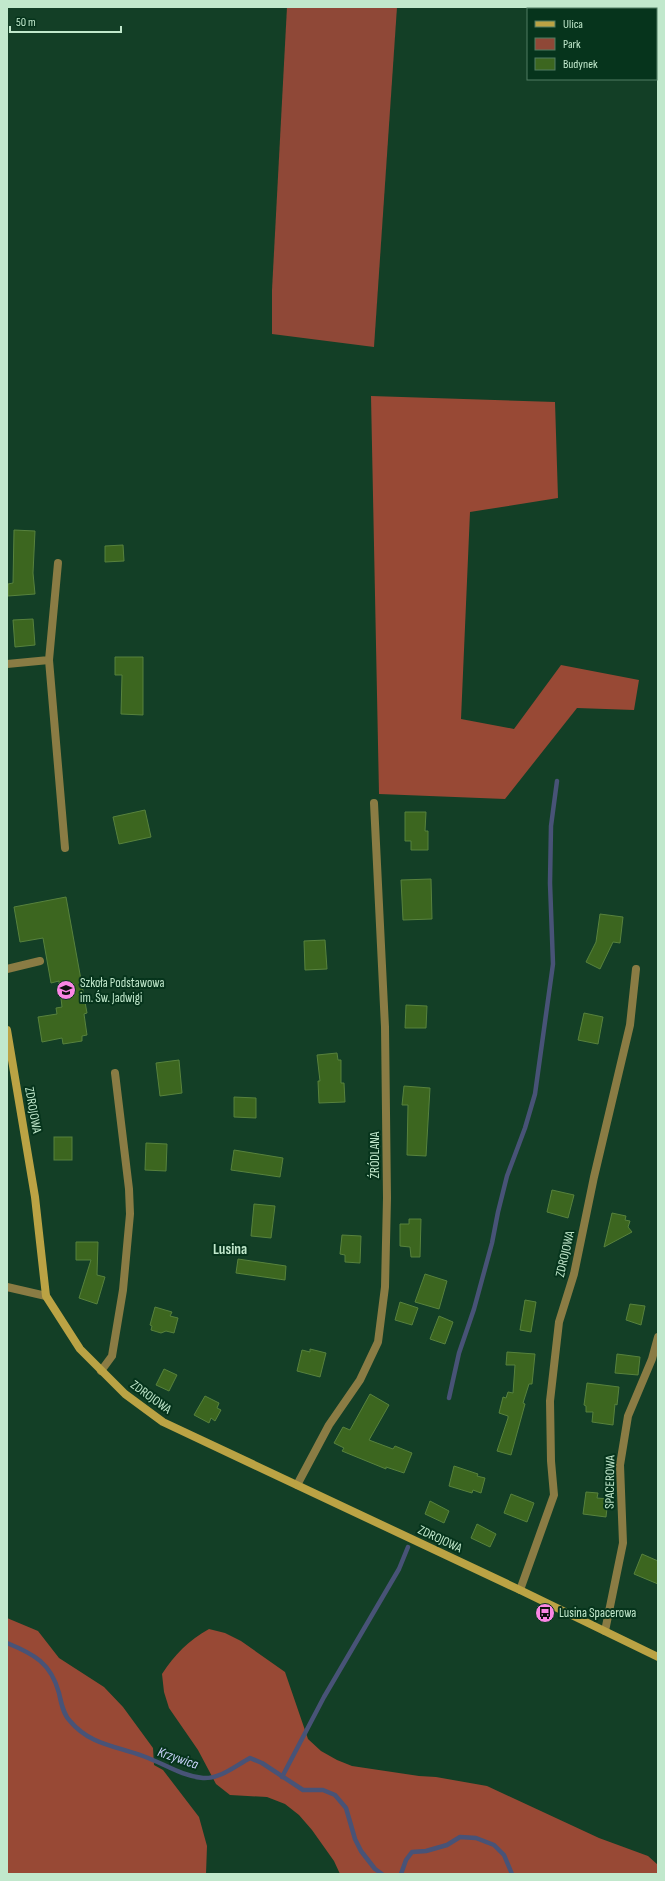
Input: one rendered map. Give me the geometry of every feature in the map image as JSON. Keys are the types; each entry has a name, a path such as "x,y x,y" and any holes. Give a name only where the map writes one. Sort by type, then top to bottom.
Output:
{"street":[{"path":"58,563 49,660 65,848"},
{"path":"7,664 49,660"},
{"name":"ŹRÓDLANA","path":"297,1485 329,1425 360,1380 378,1342 385,1287 387,1190 385,1027 374,803"},
{"path":"7,969 40,961"},
{"name":"ZDROJOWA","path":"520,1590 554,1494 551,1461 550,1401 560,1322 574,1274 594,1177 630,1025 636,969"},
{"name":"ZDROJOWA","path":"7,1030 35,1197 46,1296 80,1349 101,1371 125,1394 163,1422 520,1590 658,1657"},
{"path":"101,1371 112,1356 123,1290 130,1214 129,1189 115,1073"},
{"path":"7,1287 46,1296"},
{"name":"SPACEROWA","path":"605,1631 623,1543 620,1465 628,1416 652,1359 658,1338"}],"green space":[{"path":"287,7 397,7 374,347 272,334 272,290"}],"shaded area":[{"path":"371,396 555,402 558,498 470,512 461,719 514,729 561,665 639,680 634,710 577,708 505,799 379,794"},
{"path":"7,1618 38,1631 59,1658 104,1687 123,1707 153,1748 154,1765 163,1770 199,1817 207,1846 206,1874 7,1874"},
{"path":"209,1629 225,1633 241,1641 285,1672 308,1739 321,1751 337,1760 352,1766 419,1776 436,1777 487,1786 599,1838 648,1856 658,1865 658,1874 340,1874 334,1861 312,1830 299,1815 285,1804 267,1797 230,1795 216,1784 198,1750 169,1708 164,1692 162,1674 182,1648"}],"building":[{"path":"14,530 35,531 33,573 35,594 8,596 8,584 13,583"},
{"path":"123,545 124,561 105,562 105,546"},
{"path":"33,619 35,645 15,647 13,620"},
{"path":"115,657 143,657 143,715 121,714 122,675 115,675"},
{"path":"145,810 151,837 119,844 113,817"},
{"path":"405,812 426,812 425,831 428,831 428,850 411,850 411,841 405,841"},
{"path":"431,879 432,919 403,920 401,880"},
{"name":"Szkoła Podstawowa im. Św. Jadwigi","path":"66,897 87,1013 84,1014 87,1035 82,1036 82,1041 63,1044 62,1038 42,1042 38,1017 57,1014 56,1008 62,1007 59,981 51,983 43,938 20,942 14,907"},
{"path":"600,914 623,917 620,943 613,942 600,969 586,962 596,942"},
{"path":"325,940 327,969 305,970 304,941"},
{"path":"406,1005 427,1006 426,1028 405,1028"},
{"path":"584,1013 603,1017 598,1044 578,1040"},
{"path":"337,1053 338,1060 341,1060 341,1083 344,1083 345,1102 319,1103 318,1081 320,1081 317,1055"},
{"path":"179,1060 182,1093 160,1096 156,1063"},
{"path":"404,1086 430,1088 426,1156 407,1155 408,1105 402,1105"},
{"path":"234,1097 256,1098 256,1118 234,1117"},
{"path":"54,1137 72,1137 72,1160 54,1160"},
{"path":"146,1143 167,1144 166,1171 145,1170"},
{"path":"234,1150 283,1158 280,1177 231,1170"},
{"path":"552,1190 574,1195 568,1218 547,1212"},
{"path":"254,1204 275,1206 271,1238 251,1236"},
{"path":"612,1213 626,1216 625,1220 630,1221 628,1227 632,1232 604,1247"},
{"path":"409,1219 421,1219 420,1257 411,1257 410,1247 400,1246 400,1224 409,1224"},
{"path":"342,1235 361,1236 360,1263 345,1262 345,1255 340,1254"},
{"path":"76,1242 98,1242 97,1275 105,1277 97,1304 79,1298 91,1260 76,1260"},
{"path":"238,1259 286,1266 285,1280 236,1273"},
{"path":"425,1274 447,1281 439,1309 415,1302"},
{"path":"525,1300 536,1302 531,1332 520,1330"},
{"path":"400,1302 418,1308 412,1325 395,1320"},
{"path":"630,1304 645,1306 641,1325 626,1320"},
{"path":"155,1307 172,1312 170,1316 178,1318 174,1333 166,1331 161,1333 151,1330 152,1326 150,1325"},
{"path":"439,1316 453,1322 445,1344 430,1339"},
{"path":"310,1349 326,1353 320,1377 297,1371 302,1350 310,1352"},
{"path":"507,1352 535,1354 532,1384 529,1384 523,1403 525,1404 511,1455 497,1451 508,1418 508,1416 499,1413 503,1397 506,1398 508,1392 513,1393 515,1365 506,1365"},
{"path":"617,1354 640,1357 638,1375 615,1373"},
{"path":"164,1369 177,1375 169,1391 156,1385"},
{"path":"587,1383 619,1387 617,1405 615,1404 613,1425 592,1422 593,1412 586,1412 586,1406 584,1405"},
{"path":"370,1394 389,1405 369,1440 393,1449 395,1446 412,1453 404,1473 386,1467 386,1469 342,1451 344,1448 334,1443 343,1427 350,1430"},
{"path":"205,1396 219,1403 217,1408 221,1410 215,1421 211,1418 209,1423 194,1415"},
{"path":"454,1466 478,1474 477,1476 485,1478 481,1493 473,1490 472,1493 449,1486"},
{"path":"586,1492 598,1493 597,1498 608,1499 606,1517 583,1514"},
{"path":"511,1494 534,1503 527,1522 504,1513"},
{"path":"430,1501 449,1511 444,1523 425,1514"},
{"path":"477,1524 496,1534 490,1547 471,1538"},
{"path":"642,1554 658,1561 658,1584 634,1574"}],"waterway":[{"path":"449,1398 459,1353 474,1309 492,1243 507,1176 525,1128 535,1094 553,964 550,883 551,826 557,781"},
{"path":"282,1777 324,1697 399,1569 408,1547"},
{"name":"Krzywica","path":"7,1643 25,1651 46,1667 56,1683 63,1708 68,1718 78,1729 95,1740 143,1756 187,1775 203,1778 209,1778 221,1774 250,1758 262,1763 303,1790 323,1790 335,1795 346,1808 355,1839 361,1851 375,1869 382,1874"},
{"name":"Krzywica","path":"401,1874 406,1860 412,1852 426,1851 447,1845 460,1837 476,1838 494,1845 504,1855 512,1874"}],"place":[{"name":"Szkoła Podstawowa im. Św. Jadwigi","path":"66,990"},
{"name":"Lusina Spacerowa","path":"545,1613"}],"district":[{"name":"Lusina","path":"230,1249"}]}
